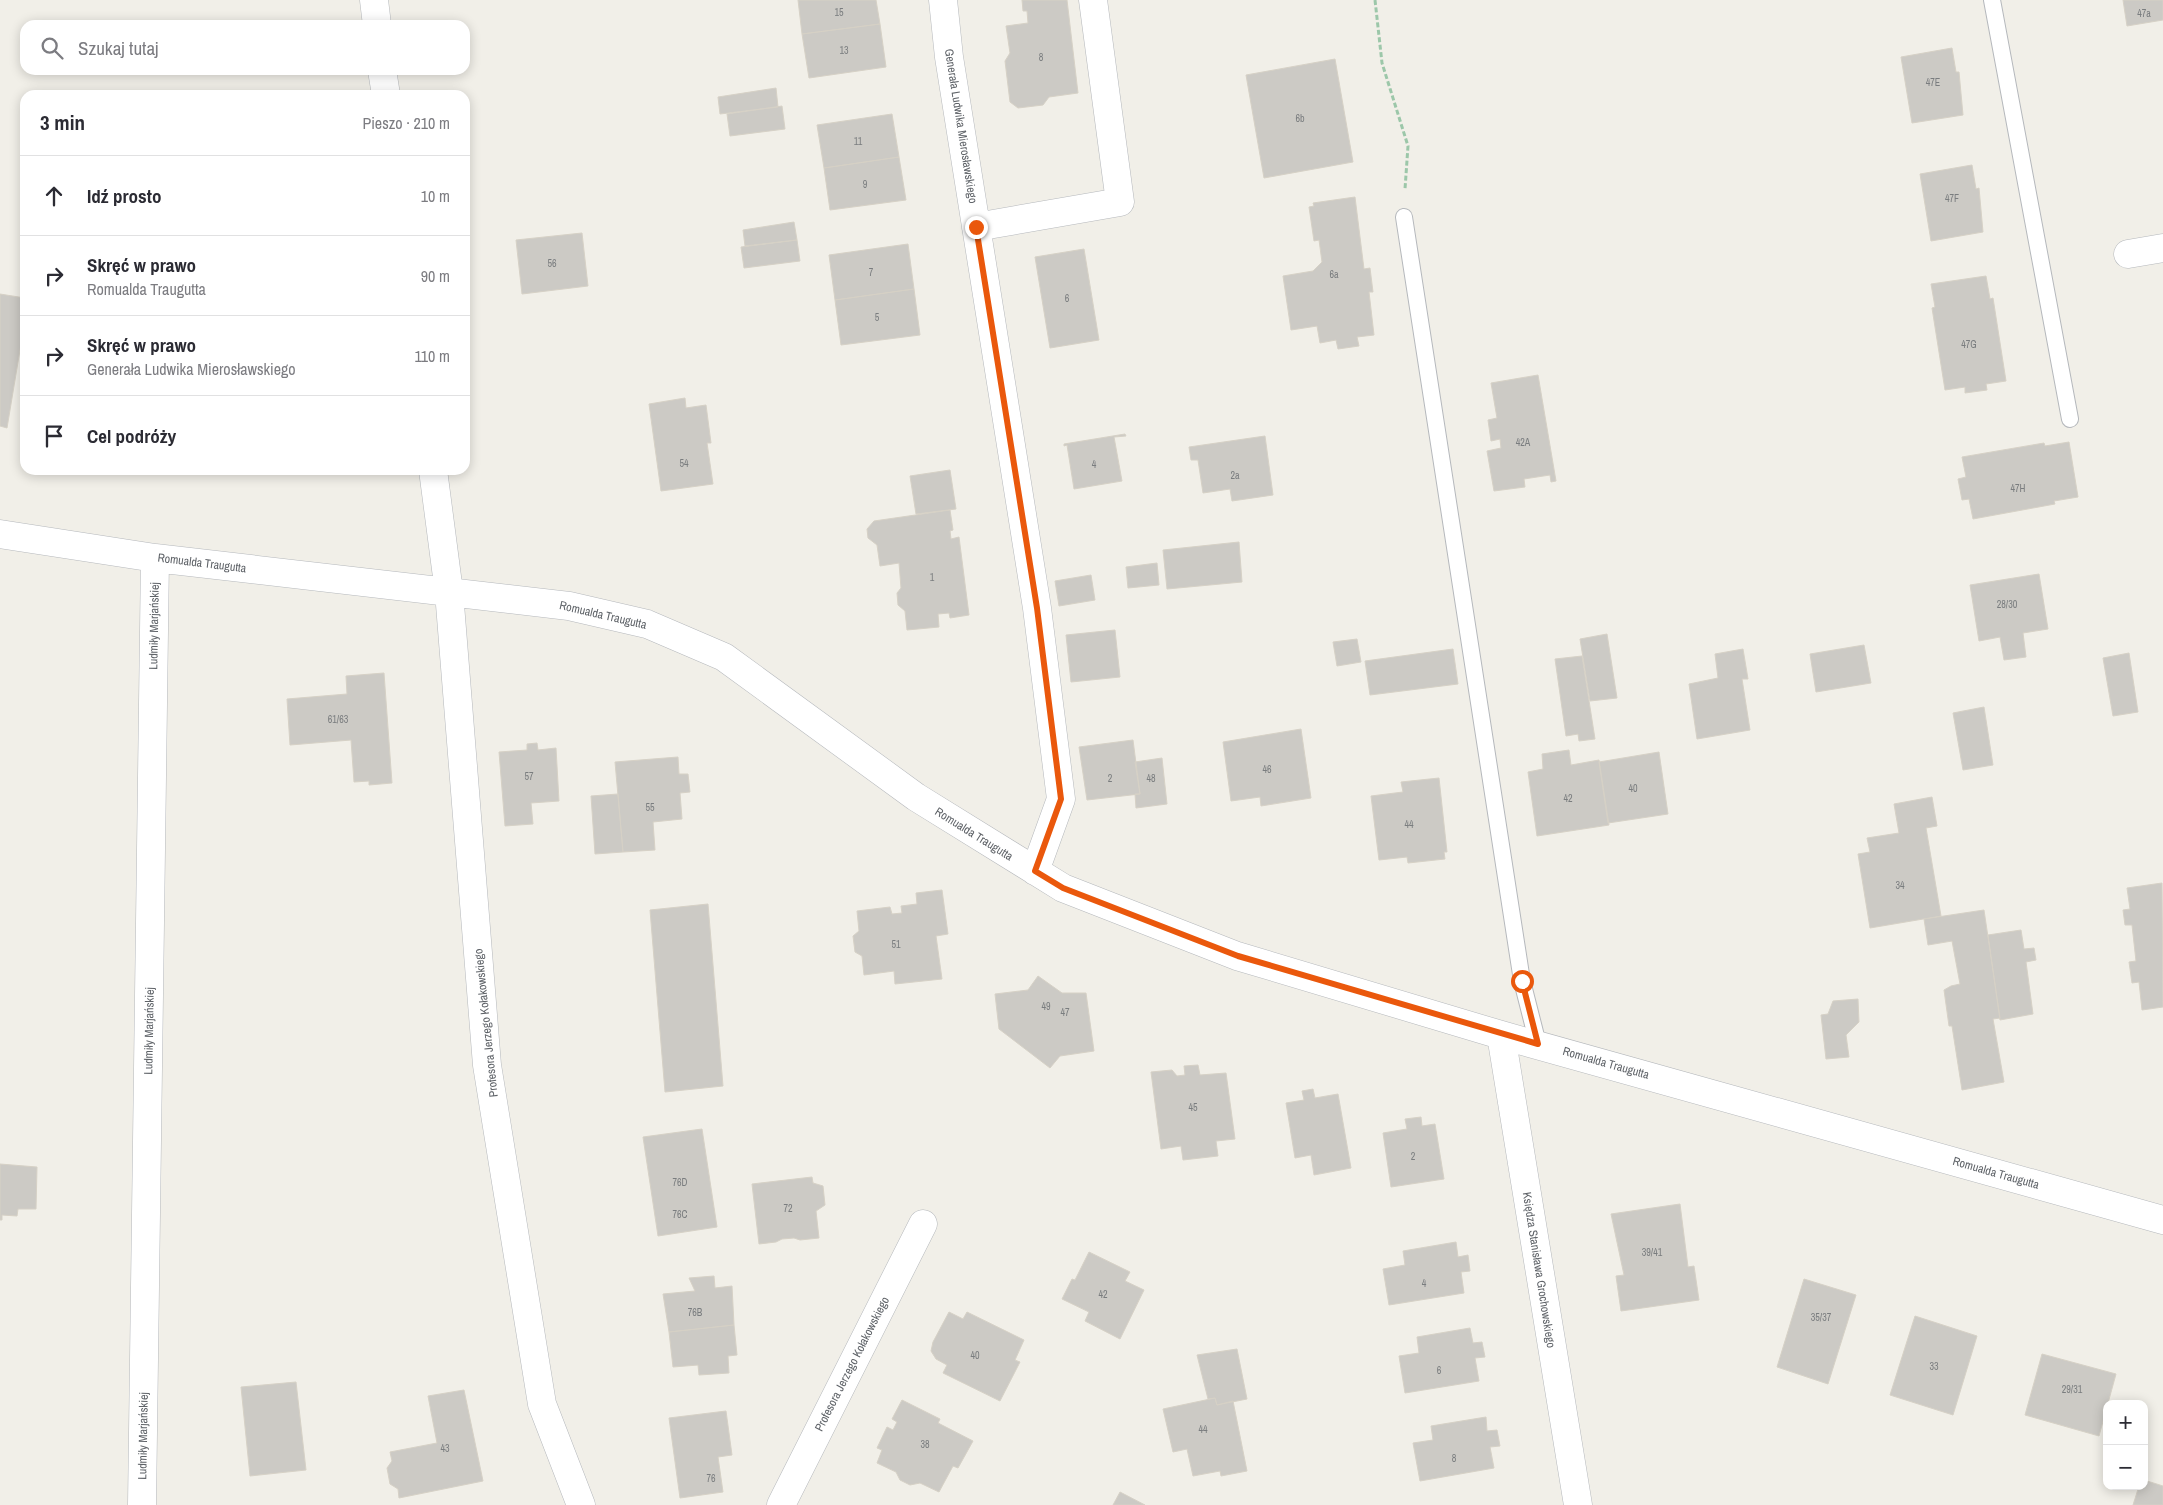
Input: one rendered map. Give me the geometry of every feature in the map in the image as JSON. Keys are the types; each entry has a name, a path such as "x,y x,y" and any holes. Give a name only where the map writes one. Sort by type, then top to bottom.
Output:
{"street":[{"path":"374,0 376,20"},
{"name":"Generała Ludwika Mierosławskiego","path":"943,0 949,57 1037,608 1061,799 1035,871"},
{"path":"976,227 1120,202 1093,0"},
{"path":"383,75 385,90"},
{"path":"2128,254 2163,248"},
{"name":"Profesora Jerzego Kołakowskiego","path":"435,475 450,592 487,1065 542,1404 581,1505"},
{"name":"Romualda Traugutta","path":"0,534 155,558 569,606 647,624 724,657 916,797 1063,888 1238,956 1501,1035 2163,1220"},
{"name":"Ludmiły Marjańskiej","path":"142,1505 155,558"},
{"name":"Księdza Stanisława Grochowskiego","path":"1501,1035 1578,1505"},
{"name":"Profesora Jerzego Kołakowskiego","path":"781,1505 922,1224"}],"lane":[{"path":"1992,0 2070,419"},
{"path":"1404,217 1522,981 1538,1044"}],"path":[{"path":"1375,0 1382,63 1408,146 1404,217"}],"building":[{"path":"798,0 876,0 880,24 802,34"},
{"path":"1022,0 1067,0 1078,93 1049,97 1043,105 1018,108 1010,102 1005,61 1010,53 1006,26 1028,23 1027,11 1023,11"},
{"path":"2123,0 2163,0 2163,20 2127,26"},
{"path":"880,24 886,67 809,78 802,34"},
{"path":"1952,48 1956,72 1959,72 1963,115 1912,123 1901,57"},
{"path":"1335,59 1353,162 1264,178 1246,75"},
{"path":"776,88 778,107 720,114 718,97"},
{"path":"782,106 785,129 730,136 727,114"},
{"path":"892,114 899,157 824,168 817,125"},
{"path":"899,157 906,200 830,210 824,168"},
{"path":"1972,165 1976,189 1979,188 1983,232 1931,241 1920,174"},
{"path":"1355,197 1364,269 1370,268 1373,292 1369,292 1374,335 1357,337 1359,346 1338,349 1336,340 1320,343 1317,326 1291,330 1283,276 1313,271 1322,262 1319,240 1314,241 1309,207 1314,206 1313,203"},
{"path":"794,222 797,240 745,246 743,230"},
{"path":"582,233 588,286 522,294 516,240"},
{"path":"797,240 800,261 744,268 741,247"},
{"path":"908,244 914,289 835,300 829,255"},
{"path":"1084,249 1099,340 1050,348 1035,257"},
{"path":"1986,276 1990,299 1993,298 2006,381 1986,384 1987,390 1965,393 1965,387 1945,390 1932,308 1935,307 1931,284"},
{"path":"914,289 920,335 841,345 835,300"},
{"path":"0,294 20,297 20,350 7,428 0,426"},
{"path":"1538,375 1556,481 1551,482 1550,475 1524,479 1525,487 1494,491 1487,451 1501,448 1500,439 1491,441 1488,420 1497,418 1491,383"},
{"path":"685,398 686,408 706,405 711,443 707,443 713,484 661,491 649,404"},
{"path":"1125,434 1126,436 1114,437 1122,481 1074,489 1067,445 1064,446 1064,444"},
{"path":"1265,436 1273,495 1232,501 1230,489 1203,493 1198,460 1191,460 1189,447"},
{"path":"2069,442 2078,497 2054,501 2055,504 1973,519 1969,499 1962,500 1958,479 1966,477 1962,457 2044,443 2045,446"},
{"path":"950,470 956,509 916,514 910,476"},
{"path":"950,510 953,530 950,531 951,539 959,537 969,615 950,618 949,613 938,614 939,627 907,630 905,611 898,605 897,593 901,588 899,563 880,566 877,545 868,538 867,529 874,521"},
{"path":"1239,542 1242,582 1167,589 1163,550"},
{"path":"1157,563 1159,585 1128,588 1126,567"},
{"path":"2039,574 2048,629 2023,633 2026,657 2004,660 2000,637 1979,641 1970,585"},
{"path":"1091,575 1095,600 1059,606 1055,581"},
{"path":"1115,630 1120,677 1071,682 1066,635"},
{"path":"1607,634 1617,698 1590,701 1580,639"},
{"path":"1357,639 1361,662 1337,666 1333,642"},
{"path":"1864,645 1871,683 1816,692 1810,654"},
{"path":"1453,649 1458,684 1370,695 1365,661"},
{"path":"1743,649 1748,679 1742,679 1750,730 1697,739 1689,684 1718,678 1715,654"},
{"path":"2129,653 2138,712 2113,716 2103,658"},
{"path":"1582,656 1595,739 1579,741 1578,734 1566,736 1555,659"},
{"path":"384,673 392,783 369,785 369,781 354,782 351,740 290,745 287,699 347,694 346,676"},
{"path":"1984,707 1993,765 1963,770 1953,713"},
{"path":"1301,729 1311,798 1261,806 1260,797 1231,801 1223,742"},
{"path":"1133,740 1140,794 1087,800 1079,747"},
{"path":"537,743 538,750 556,748 559,801 531,803 533,824 505,826 499,752 527,750 527,744"},
{"path":"1569,750 1571,765 1599,760 1609,825 1537,836 1528,772 1543,769 1542,754"},
{"path":"1659,752 1668,814 1608,823 1599,762"},
{"path":"678,757 679,774 688,774 690,792 680,793 682,819 653,822 655,850 623,852 615,762"},
{"path":"1162,758 1167,804 1136,808 1135,794 1140,794 1135,762"},
{"path":"1439,778 1447,852 1444,852 1445,859 1408,863 1407,857 1379,860 1371,796 1403,792 1401,782"},
{"path":"618,794 623,852 595,854 591,796"},
{"path":"1932,797 1937,826 1926,828 1941,916 1870,928 1858,854 1870,852 1867,838 1899,833 1894,804"},
{"path":"2162,883 2163,1007 2142,1010 2139,982 2132,983 2129,962 2136,961 2132,925 2125,925 2123,910 2130,909 2127,888"},
{"path":"942,890 948,934 936,936 942,979 895,984 894,971 864,975 862,956 855,952 853,936 859,931 857,911 890,907 892,914 902,913 901,906 917,904 916,893"},
{"path":"708,904 723,1086 665,1092 650,910"},
{"path":"1984,910 2000,1018 1993,1019 2004,1082 1962,1090 1944,990 1960,984 1952,941 1928,945 1924,919"},
{"path":"2021,930 2024,949 2034,948 2036,960 2026,962 2033,1014 2000,1020 1988,935"},
{"path":"1038,976 1062,993 1086,993 1094,1051 1060,1056 1050,1068 999,1029 995,994 1028,990"},
{"path":"1858,999 1859,1022 1846,1035 1849,1057 1826,1059 1821,1015 1828,1014 1833,1001"},
{"path":"1198,1065 1200,1075 1226,1073 1235,1139 1216,1141 1218,1156 1183,1160 1181,1146 1161,1149 1151,1072 1172,1070 1177,1076 1185,1075 1184,1066"},
{"path":"1313,1089 1315,1098 1338,1094 1351,1168 1314,1175 1311,1155 1295,1158 1286,1103 1304,1100 1302,1091"},
{"path":"1421,1117 1422,1126 1435,1124 1444,1179 1391,1187 1383,1133 1407,1129 1405,1119"},
{"path":"702,1129 717,1227 658,1236 643,1137"},
{"path":"0,1164 37,1167 36,1209 18,1209 17,1216 2,1215 2,1220 0,1220"},
{"path":"812,1177 813,1183 823,1186 825,1205 816,1211 819,1238 782,1239 776,1242 759,1244 752,1184"},
{"path":"1680,1204 1688,1267 1694,1266 1699,1300 1621,1311 1616,1276 1624,1275 1611,1214"},
{"path":"1456,1242 1458,1257 1468,1255 1470,1271 1461,1272 1464,1293 1389,1305 1383,1269 1405,1265 1403,1251"},
{"path":"1089,1252 1130,1272 1125,1281 1144,1290 1120,1339 1085,1321 1089,1312 1062,1299 1072,1279 1075,1280"},
{"path":"714,1276 715,1288 732,1286 734,1325 669,1332 663,1294 695,1291 689,1278"},
{"path":"1804,1279 1856,1295 1828,1384 1777,1367"},
{"path":"949,1312 963,1319 967,1312 1024,1340 1015,1360 1020,1362 1000,1401 943,1373 947,1365 936,1359 931,1351 933,1342"},
{"path":"1915,1316 1977,1336 1953,1415 1890,1395"},
{"path":"734,1325 737,1355 728,1356 729,1373 699,1375 698,1365 673,1367 669,1332"},
{"path":"1470,1328 1473,1343 1482,1342 1485,1357 1475,1358 1479,1381 1405,1393 1399,1356 1419,1353 1417,1337"},
{"path":"1237,1349 1247,1399 1217,1405 1215,1398 1208,1399 1197,1355"},
{"path":"2042,1354 2116,1374 2109,1400 2103,1400 2103,1421 2099,1436 2025,1415"},
{"path":"296,1382 306,1470 250,1476 241,1387"},
{"path":"464,1390 483,1481 399,1498 398,1489 390,1484 387,1468 392,1461 390,1452 437,1443 428,1396"},
{"path":"1215,1398 1217,1405 1233,1401 1247,1471 1221,1476 1220,1471 1193,1476 1187,1449 1173,1452 1163,1409"},
{"path":"902,1400 940,1419 938,1423 973,1441 958,1468 953,1466 939,1492 920,1483 910,1485 900,1480 896,1472 877,1463 882,1450 877,1448 887,1427 893,1430 897,1422 892,1419"},
{"path":"726,1411 732,1455 718,1457 723,1492 680,1498 669,1418"},
{"path":"1486,1417 1487,1431 1497,1430 1500,1446 1490,1447 1494,1468 1420,1481 1413,1443 1433,1440 1431,1426"},
{"path":"2148,1481 2163,1486 2163,1505 2133,1505 2138,1490 2148,1490"},
{"path":"1120,1492 1145,1505 1113,1505"}],"route":[{"path":"976,227 1037,608 1061,799 1035,871 1063,888 1238,956 1501,1035 1538,1044 1522,981"}]}
